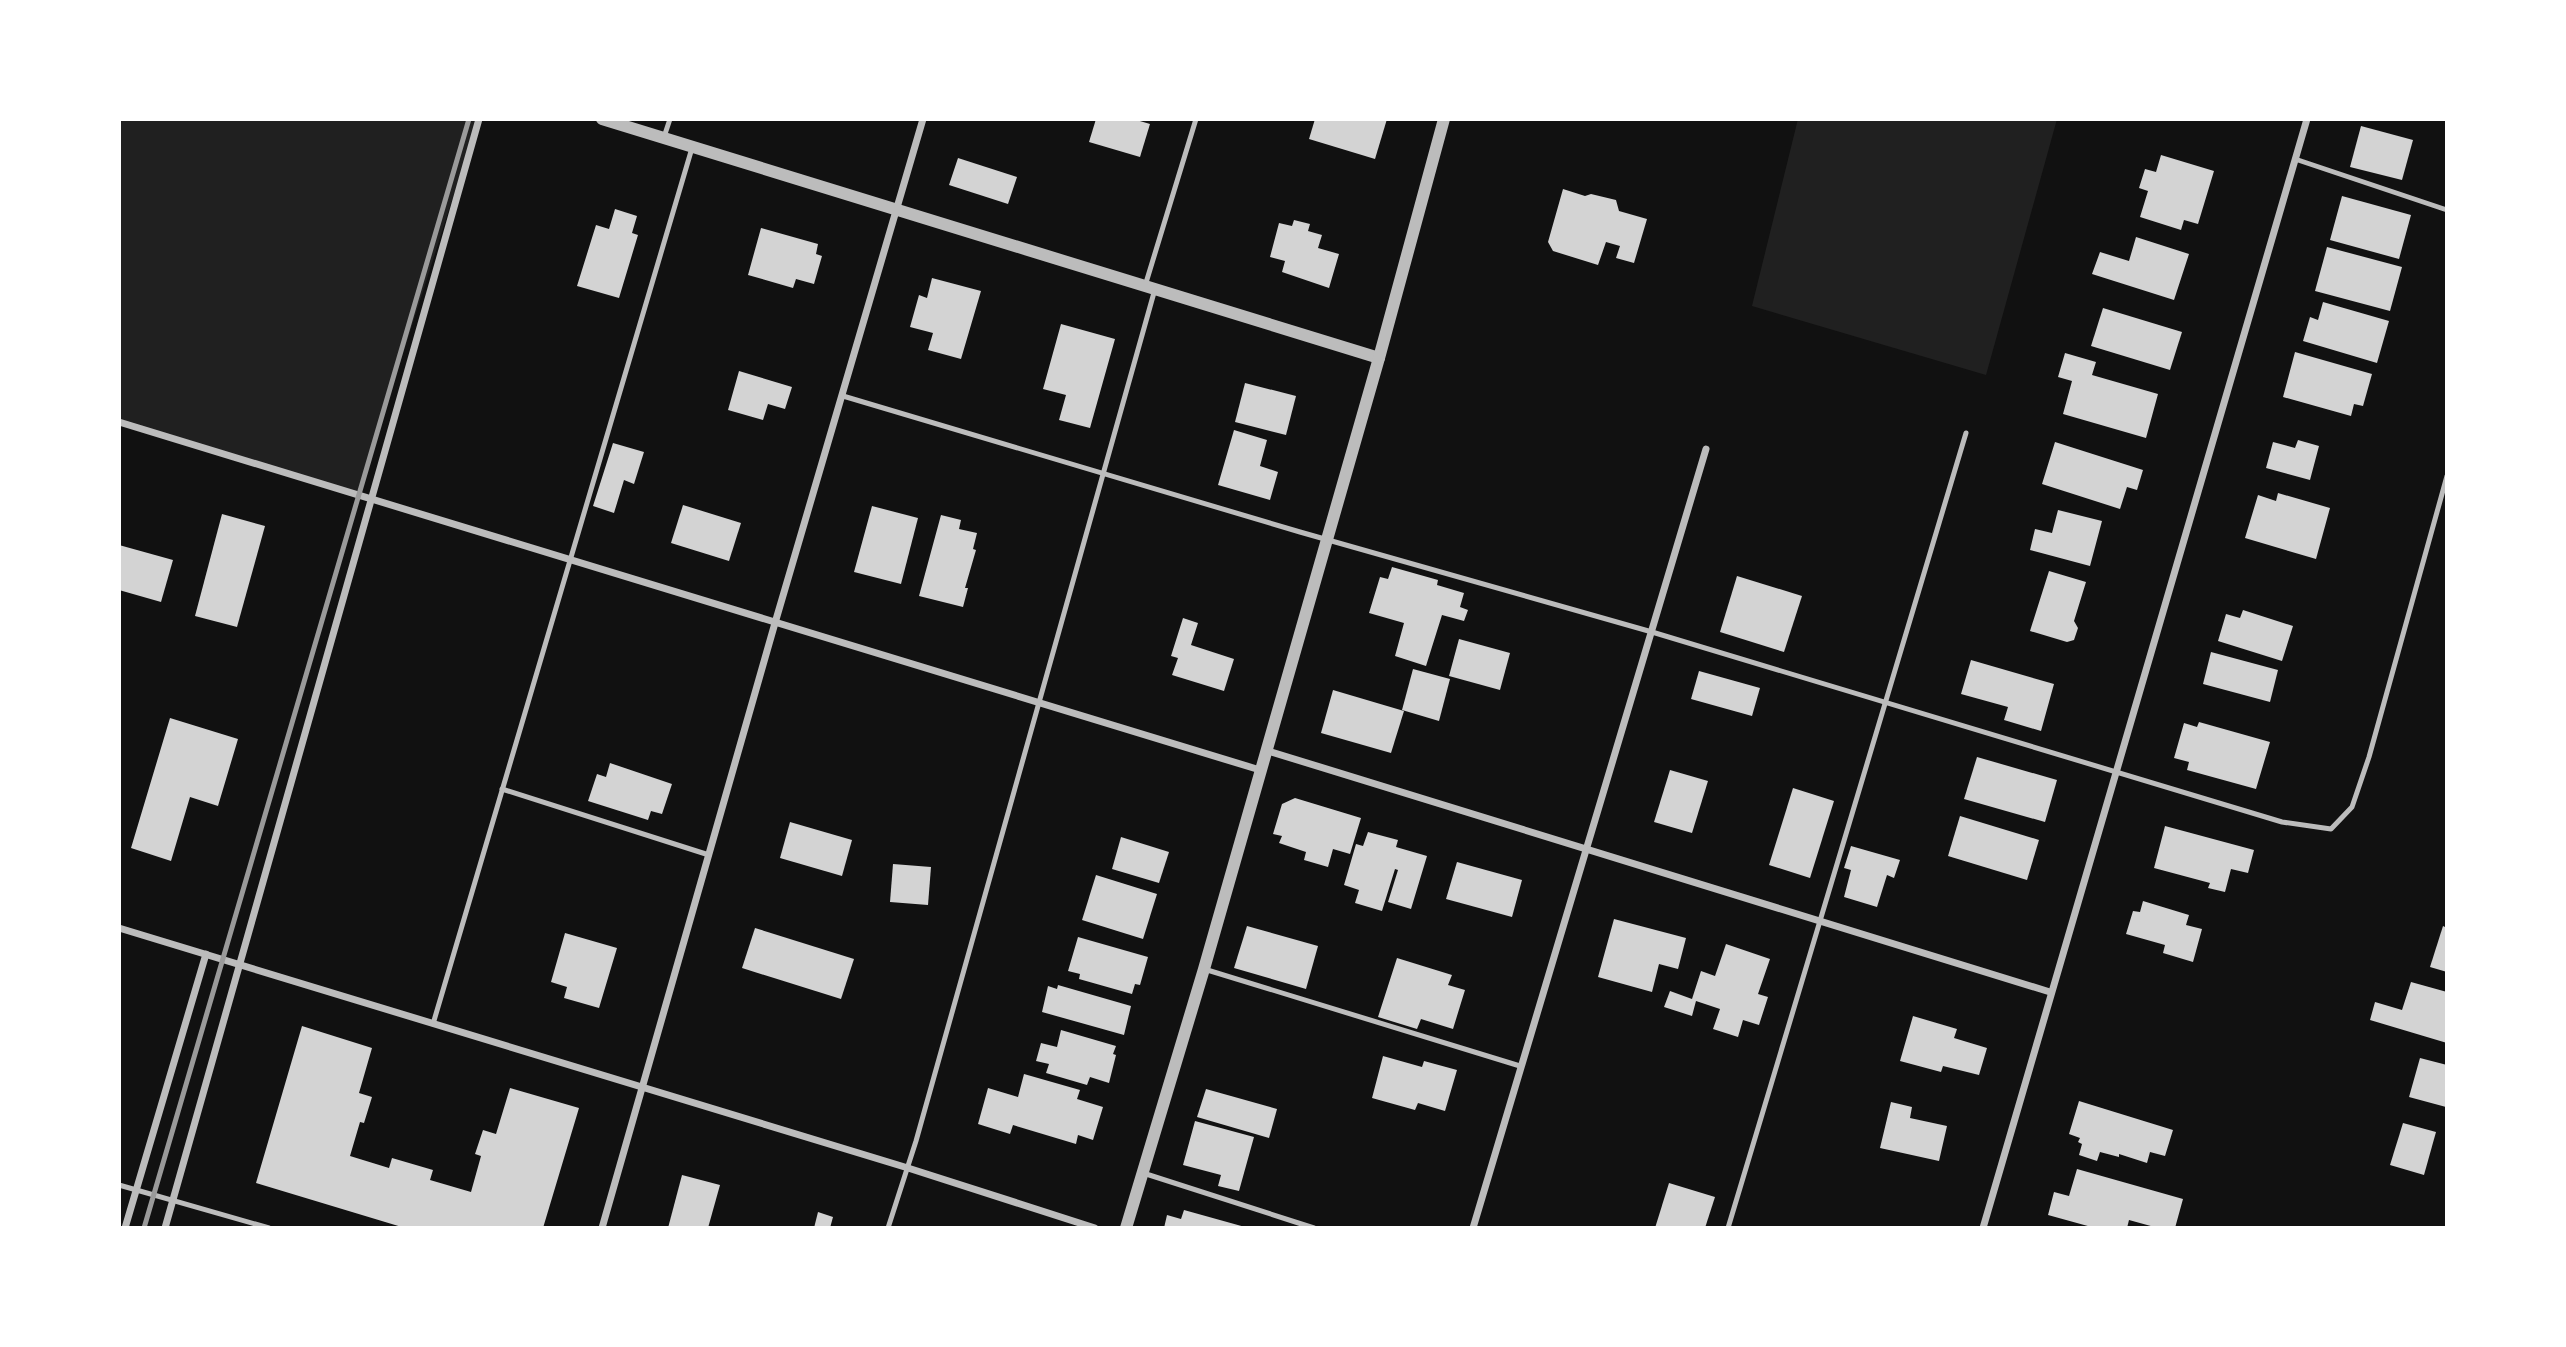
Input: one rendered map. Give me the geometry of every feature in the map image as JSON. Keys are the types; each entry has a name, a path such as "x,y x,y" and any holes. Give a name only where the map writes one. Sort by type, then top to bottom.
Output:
{"street":[{"path":"165,1228 480,119"},
{"path":"602,119 1379,358"},
{"path":"602,1228 775,622 923,119"},
{"path":"1126,1228 1204,968 1379,358 1444,119"},
{"path":"1983,1228 2307,119"},
{"path":"119,422 1260,770"},
{"path":"1474,1228 1520,1066 1706,449"},
{"path":"1265,750 2050,992"},
{"path":"119,928 908,1168 1096,1228"},
{"path":"125,1228 206,954"}],"lane":[{"path":"664,137 670,119"},
{"path":"888,1228 908,1168 1039,704 1196,119"},
{"path":"433,1024 692,146"},
{"path":"2295,159 2447,210"},
{"path":"843,396 1652,632 2282,822 2331,829 2352,807 2369,757 2447,476"},
{"path":"1728,1228 1821,921 1883,701 1966,433"},
{"path":"502,789 709,855"},
{"path":"1204,968 1520,1066"},
{"path":"1143,1173 1314,1228"},
{"path":"119,1185 269,1228"}],"shaded area":[{"path":"119,119 478,119 358,494 119,422"},
{"path":"1798,119 2057,119 1986,375 1752,306"}],"building":[{"path":"1096,119 1133,119 1150,124 1140,157 1089,142"},
{"path":"1315,119 1387,119 1375,159 1309,139"},
{"path":"2361,126 2413,140 2402,180 2350,167"},
{"path":"2161,155 2214,171 2198,224 2184,220 2181,230 2140,217 2148,191 2139,188 2145,169 2156,172"},
{"path":"958,158 1017,177 1008,204 949,185"},
{"path":"1563,189 1585,196 1591,194 1616,200 1619,211 1647,219 1634,263 1616,258 1620,246 1606,242 1598,265 1553,251 1548,242"},
{"path":"2342,196 2411,215 2399,259 2330,240"},
{"path":"615,209 637,216 632,233 638,235 619,298 577,286 596,225 609,229"},
{"path":"1294,220 1310,224 1308,231 1322,235 1318,248 1339,254 1329,288 1282,272 1285,261 1270,257 1279,223 1292,226"},
{"path":"761,228 818,244 816,254 822,256 814,284 796,279 793,288 748,275"},
{"path":"2136,237 2189,254 2174,300 2092,274 2100,252 2129,261"},
{"path":"2327,247 2402,267 2390,311 2315,291"},
{"path":"932,278 981,291 961,359 928,350 933,333 910,327 919,295 927,298"},
{"path":"2323,302 2389,321 2377,363 2303,341 2310,317 2318,320"},
{"path":"2103,308 2182,332 2170,370 2091,346"},
{"path":"1061,324 1115,339 1090,428 1059,420 1066,395 1043,389"},
{"path":"2295,352 2372,374 2363,406 2354,404 2351,416 2283,397"},
{"path":"2065,353 2096,362 2092,375 2158,394 2146,438 2063,414 2072,381 2058,377"},
{"path":"739,371 792,387 785,409 768,404 763,420 728,410"},
{"path":"1245,383 1296,396 1286,435 1235,422"},
{"path":"1234,430 1267,440 1260,466 1278,472 1270,500 1218,485"},
{"path":"2298,440 2319,446 2310,480 2266,468 2273,442 2295,448"},
{"path":"2055,442 2143,470 2137,490 2127,487 2120,509 2042,484"},
{"path":"613,443 644,452 634,484 624,480 614,513 593,506"},
{"path":"2278,493 2330,508 2316,559 2245,538 2258,495 2276,501"},
{"path":"683,505 741,523 729,561 671,543"},
{"path":"872,506 918,518 901,584 854,572"},
{"path":"2058,510 2102,521 2090,566 2030,550 2035,529 2052,533"},
{"path":"222,514 265,526 237,627 195,616"},
{"path":"941,515 961,520 959,529 977,533 973,549 976,550 965,588 968,588 963,607 919,596"},
{"path":"119,545 173,560 161,602 119,590"},
{"path":"1392,567 1438,580 1437,585 1464,593 1460,607 1468,610 1464,621 1442,615 1426,666 1395,656 1404,623 1369,613 1380,577 1388,579"},
{"path":"2049,571 2086,582 2074,621 2078,628 2074,640 2067,642 2030,631"},
{"path":"1737,576 1802,596 1784,652 1720,632"},
{"path":"2243,610 2293,626 2282,661 2218,641 2226,614 2240,618"},
{"path":"1183,618 1198,623 1191,645 1234,659 1224,691 1172,675 1178,658 1171,656"},
{"path":"1459,639 1510,653 1500,690 1449,676"},
{"path":"2211,652 2278,670 2270,702 2203,684"},
{"path":"1971,660 2054,684 2041,731 2004,720 2008,707 1961,694"},
{"path":"1413,669 1450,679 1439,721 1402,710"},
{"path":"1699,671 1760,688 1752,716 1691,699"},
{"path":"1333,690 1404,711 1391,753 1321,733"},
{"path":"170,718 238,739 218,806 190,797 171,861 131,848"},
{"path":"2199,722 2270,742 2256,789 2187,770 2189,762 2174,758 2184,723 2197,727"},
{"path":"1977,757 2057,780 2045,822 1964,799"},
{"path":"610,763 672,784 662,814 651,811 648,820 588,801 597,774 606,777"},
{"path":"1670,770 1708,781 1692,833 1654,822"},
{"path":"1793,788 1834,801 1810,878 1769,865"},
{"path":"1295,798 1361,818 1350,854 1333,849 1328,867 1304,860 1306,852 1279,843 1282,836 1273,834 1282,804"},
{"path":"1960,816 2039,840 2027,880 1948,856"},
{"path":"790,822 852,840 842,876 780,858"},
{"path":"2165,826 2254,850 2248,873 2231,869 2225,892 2208,888 2210,883 2154,868"},
{"path":"1368,832 1398,840 1396,847 1427,856 1411,909 1388,902 1398,870 1395,869 1382,911 1355,903 1359,890 1344,885 1356,844 1363,846"},
{"path":"1121,837 1169,852 1159,883 1112,869"},
{"path":"1851,846 1900,860 1894,878 1887,875 1877,907 1844,897 1851,870 1844,868"},
{"path":"1457,862 1522,880 1512,917 1446,899"},
{"path":"893,864 931,867 928,905 890,902"},
{"path":"1096,875 1157,894 1143,939 1082,920"},
{"path":"2143,901 2189,915 2186,925 2202,929 2193,962 2163,953 2165,945 2126,934 2133,911 2140,912"},
{"path":"1614,919 1686,938 1678,969 1659,964 1652,992 1598,977"},
{"path":"1247,926 1318,946 1306,989 1234,968"},
{"path":"2443,926 2447,928 2447,972 2430,967"},
{"path":"755,928 854,959 841,999 742,968"},
{"path":"565,933 617,948 599,1008 564,998 567,987 551,982"},
{"path":"1078,937 1148,957 1140,985 1135,984 1132,994 1079,979 1080,974 1068,971"},
{"path":"1726,944 1770,959 1758,994 1768,997 1759,1025 1743,1020 1738,1037 1713,1029 1720,1009 1696,1001 1692,1016 1664,1007 1670,991 1692,999 1701,971 1715,976"},
{"path":"1397,958 1452,975 1448,985 1465,990 1453,1029 1421,1019 1417,1029 1378,1017"},
{"path":"2411,982 2447,992 2447,1043 2370,1020 2375,1002 2402,1010"},
{"path":"1058,985 1131,1006 1124,1035 1042,1012 1048,986 1057,989"},
{"path":"1913,1016 1957,1029 1954,1038 1987,1048 1979,1075 1943,1066 1941,1072 1900,1061"},
{"path":"302,1026 372,1048 359,1093 372,1097 364,1123 360,1122 350,1156 389,1168 392,1158 433,1170 430,1180 471,1192 481,1156 475,1154 483,1130 496,1134 510,1088 579,1108 543,1228 405,1228 256,1183"},
{"path":"1061,1030 1116,1046 1109,1083 1090,1077 1087,1085 1046,1073 1049,1064 1036,1061 1041,1043 1057,1047"},
{"path":"1383,1056 1422,1067 1424,1061 1457,1070 1445,1111 1418,1103 1415,1110 1372,1098"},
{"path":"2420,1058 2447,1065 2446,1107 2409,1097"},
{"path":"1024,1074 1080,1090 1077,1099 1103,1107 1093,1140 1078,1135 1076,1144 1013,1125 1010,1134 978,1124 988,1088 1018,1097"},
{"path":"1206,1089 1277,1109 1269,1138 1197,1117"},
{"path":"2079,1101 2173,1130 2165,1156 2150,1152 2147,1163 2119,1154 2119,1157 2100,1152 2097,1161 2079,1155 2082,1144 2078,1142 2080,1138 2069,1134"},
{"path":"1891,1102 1912,1107 1910,1118 1947,1126 1939,1161 1880,1148"},
{"path":"1195,1121 1254,1137 1239,1191 1218,1186 1221,1175 1183,1165"},
{"path":"2403,1123 2436,1132 2424,1175 2390,1165"},
{"path":"2077,1169 2183,1199 2175,1228 2158,1228 2129,1220 2127,1228 2095,1228 2048,1215 2054,1192 2069,1196"},
{"path":"682,1175 720,1185 708,1228 668,1228"},
{"path":"1669,1183 1715,1197 1705,1228 1655,1228"},
{"path":"1184,1210 1245,1228 1164,1228 1167,1215 1181,1219"},
{"path":"818,1212 833,1217 830,1228 814,1228"}],"railway":[{"path":"144,1228 469,119"}]}
